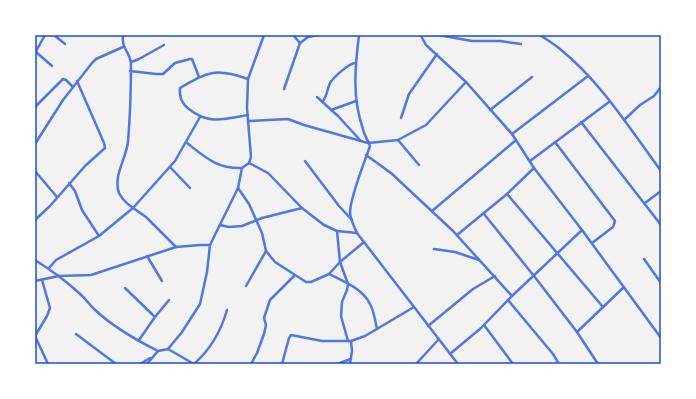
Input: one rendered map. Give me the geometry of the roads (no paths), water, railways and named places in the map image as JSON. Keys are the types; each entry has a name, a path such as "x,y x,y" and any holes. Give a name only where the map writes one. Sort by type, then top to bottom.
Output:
{"street":[{"path":"45,35 35,53 52,66"},
{"path":"54,35 65,44"},
{"path":"187,143 212,162 228,167 242,168 249,163 251,157 248,116 248,79 264,35"},
{"path":"293,35 300,43"},
{"path":"284,89 300,43 308,37 319,35"},
{"path":"359,35 355,63 356,100 362,129 370,146 353,199 350,212 352,221 357,233 428,326 439,338 457,364"},
{"path":"420,35 438,35 472,41 500,41 521,44"},
{"path":"420,35 426,45 466,82 512,134 534,168 592,243 661,338"},
{"path":"540,35 560,49 588,76 624,120 661,171"},
{"path":"122,36 123,47 131,62 128,144 118,180 120,194 125,201 145,217 176,247"},
{"path":"131,62 164,45"},
{"path":"35,144 72,87 96,59 123,47"},
{"path":"401,118 409,94 437,54"},
{"path":"130,71 163,74 175,63 192,59 199,76"},
{"path":"322,101 326,96 331,83 347,66 355,63"},
{"path":"248,79 222,72 199,76 180,88 179,93 182,103 200,117 210,120 248,116"},
{"path":"512,134 588,76"},
{"path":"490,110 532,77"},
{"path":"35,107 63,79 66,80 72,87"},
{"path":"35,220 85,166 105,148 78,81"},
{"path":"249,121 288,119 368,143 398,140 426,125 466,82"},
{"path":"624,120 640,105 654,96 661,87"},
{"path":"317,97 361,140"},
{"path":"331,110 356,100"},
{"path":"530,161 609,102"},
{"path":"49,268 56,260 100,236 133,208 170,167 187,143 200,117"},
{"path":"582,122 661,225"},
{"path":"398,140 419,165"},
{"path":"432,211 516,140"},
{"path":"555,142 615,221 614,227 592,243"},
{"path":"366,156 391,173 432,211 457,235 512,296"},
{"path":"305,161 352,221"},
{"path":"249,163 268,173 302,208 324,225 337,231 357,233"},
{"path":"170,167 190,188"},
{"path":"147,364 158,351 168,349 182,332 200,304 207,272 210,245 238,188 242,168"},
{"path":"457,235 507,194 534,168"},
{"path":"35,170 57,197"},
{"path":"69,183 75,191 82,210 100,236"},
{"path":"238,188 249,204 262,233 266,251 275,262 294,276 306,282 311,282 329,274 340,262 364,242"},
{"path":"645,203 661,191"},
{"path":"507,194 603,307"},
{"path":"220,225 224,227 235,227 248,225 262,218 302,208"},
{"path":"484,214 577,332 598,364"},
{"path":"450,354 484,325 512,296 582,230"},
{"path":"337,231 340,262 348,284 342,302 341,316 352,351 350,364"},
{"path":"35,281 59,276 91,274 176,247 210,245"},
{"path":"434,249 456,252 480,260"},
{"path":"246,286 266,251"},
{"path":"147,256 162,281"},
{"path":"644,259 661,283"},
{"path":"35,260 59,276 80,294 95,310 115,325 158,351"},
{"path":"329,274 358,290 367,298 372,309 377,328"},
{"path":"251,364 264,334 266,325 264,318 270,300 294,276"},
{"path":"428,326 473,289 495,276"},
{"path":"42,279 50,308 35,336 48,364"},
{"path":"577,332 624,287"},
{"path":"125,288 155,317"},
{"path":"138,340 169,300"},
{"path":"508,300 553,354 558,364"},
{"path":"282,364 289,338 292,335 318,340 349,341 365,336 414,307"},
{"path":"168,349 194,364 203,356 216,338 227,310"},
{"path":"484,325 512,364"},
{"path":"76,334 116,364"},
{"path":"416,364 439,338"},
{"path":"140,364 153,357"},
{"path":"337,364 351,359"}]}
